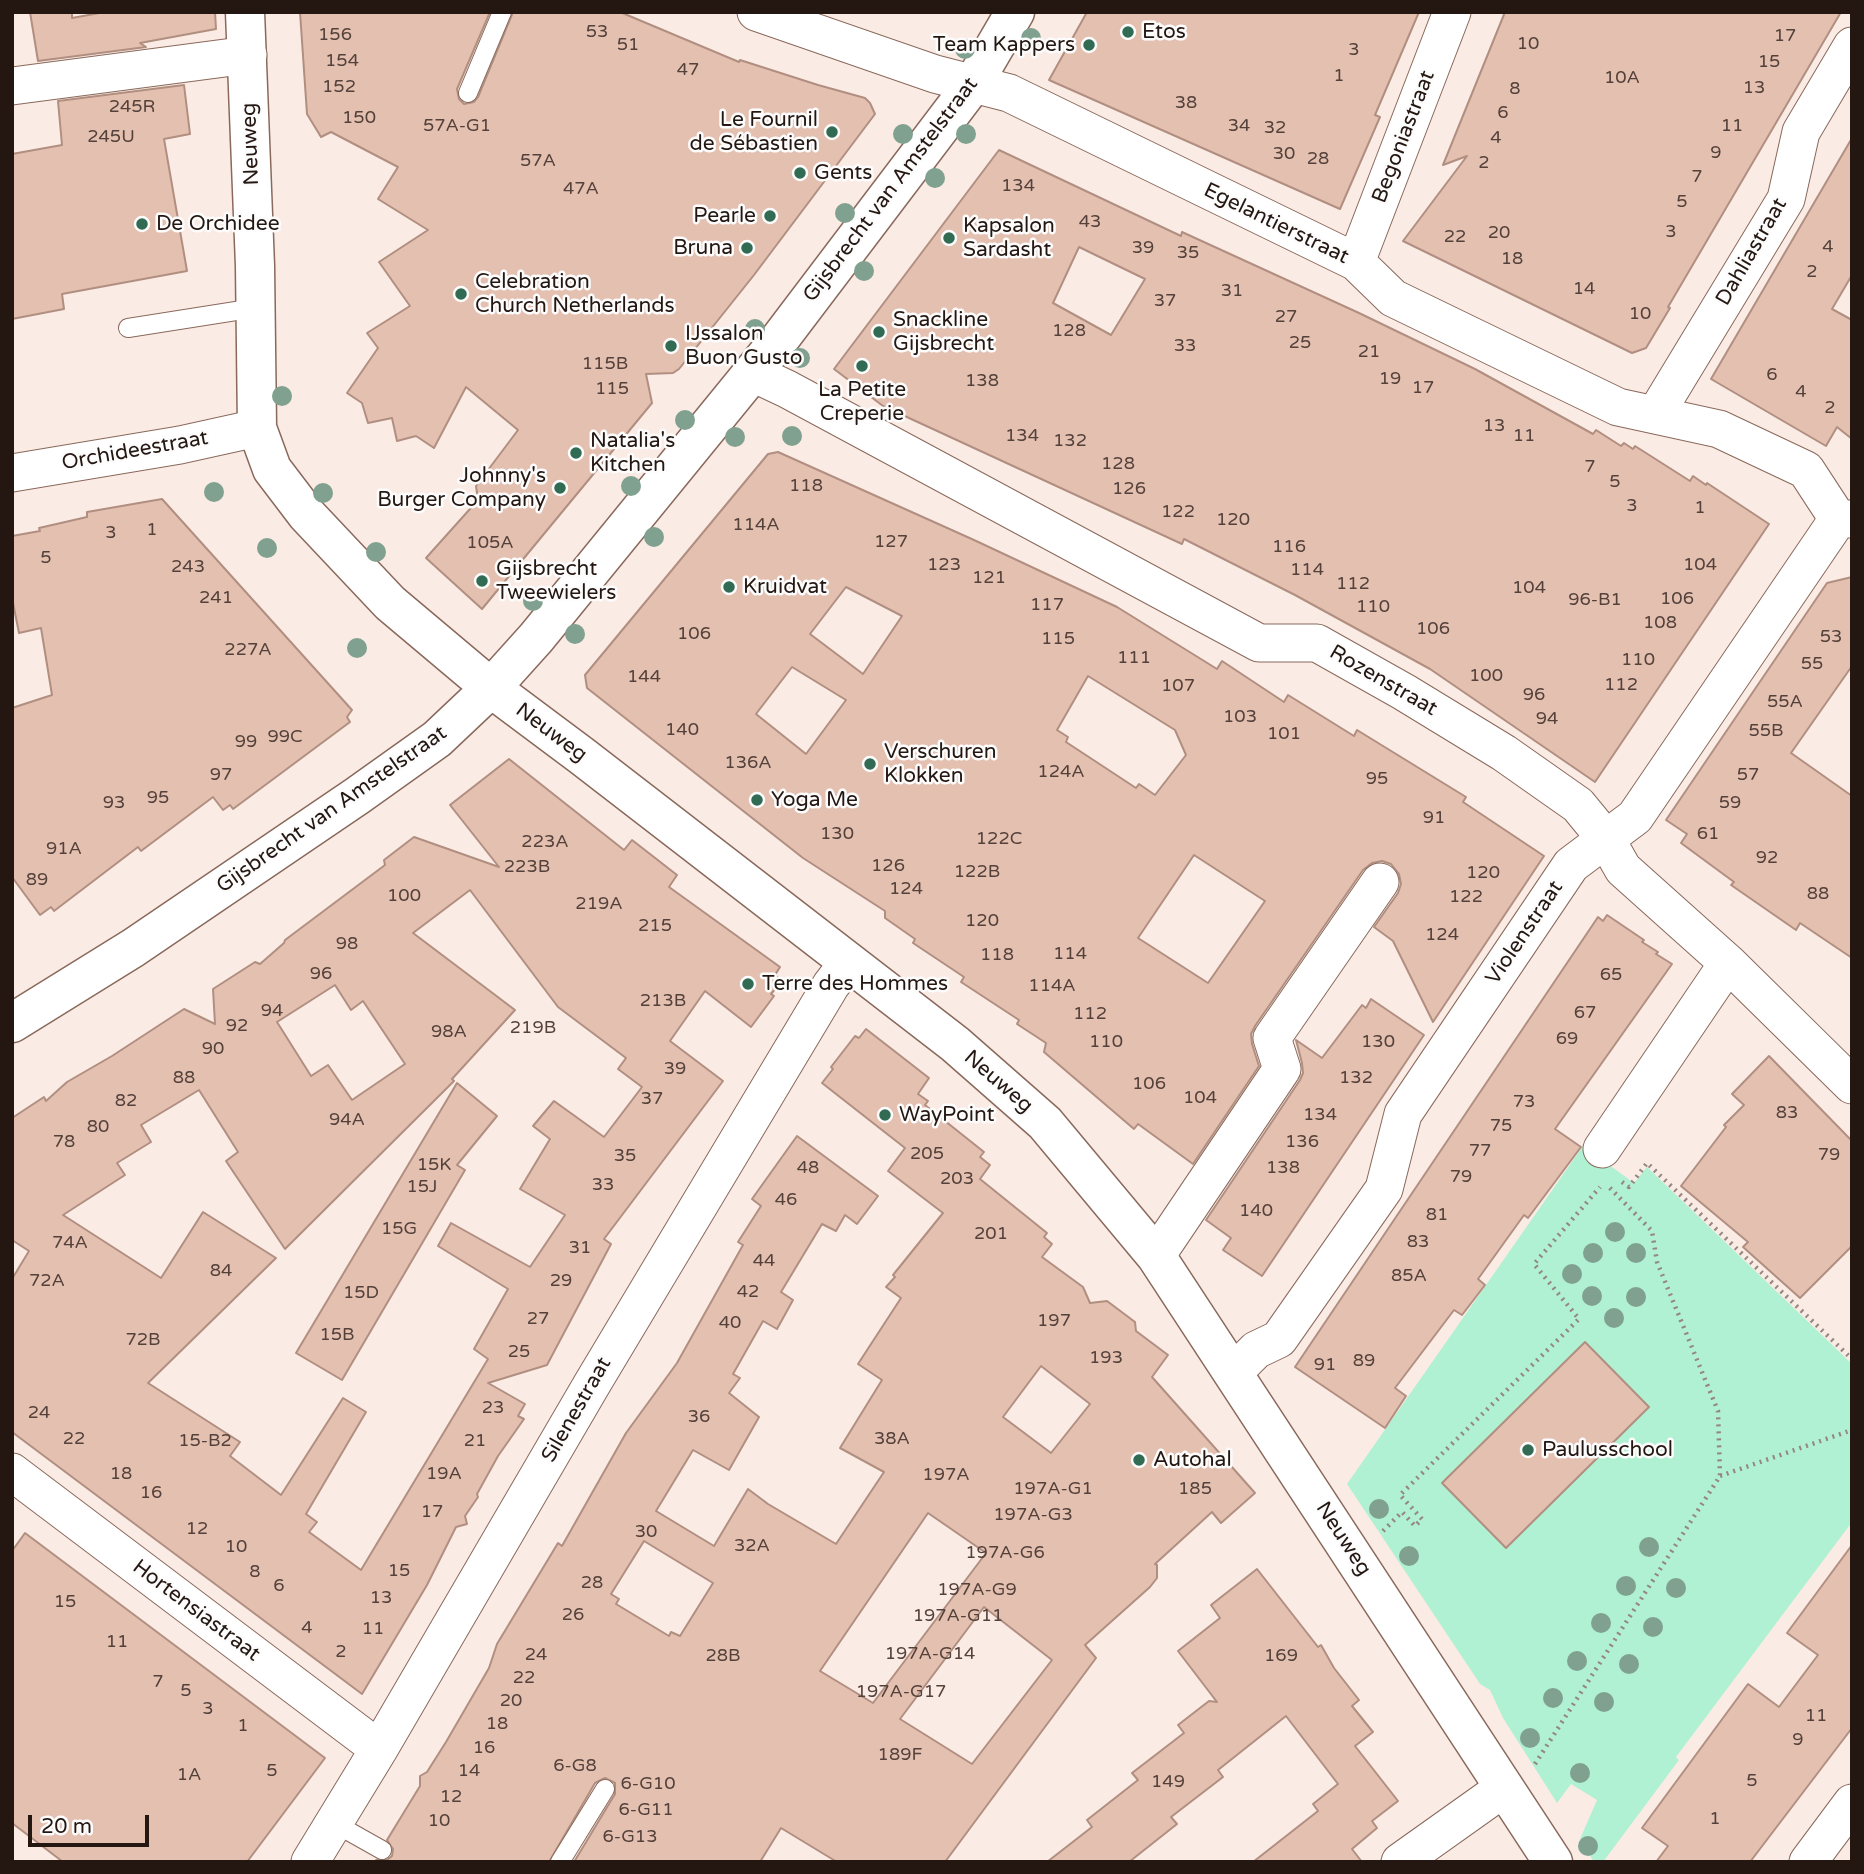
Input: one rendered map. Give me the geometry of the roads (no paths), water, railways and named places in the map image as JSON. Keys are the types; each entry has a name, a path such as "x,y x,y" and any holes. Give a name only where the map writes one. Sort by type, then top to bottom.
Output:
{"street":[{"name":"Neuweg","path":"245,12 257,428 272,469 307,515 390,603 491,688 955,1044 1045,1123 1156,1256 1234,1372 1519,1778 1553,1862"},
{"name":"Egelantierstraat","path":"756,12 923,70 1009,93 1356,262 1393,298 1618,407 1719,429 1806,470 1845,519"},
{"name":"Gijsbrecht van Amstelstraat","path":"12,1023 132,948 357,796 437,738 491,688 537,638 753,373 973,83 1015,12"},
{"name":"Begoniastraat","path":"1356,262 1452,12"},
{"name":"Dahliastraat","path":"1655,415 1786,199 1801,132 1852,46"},
{"path":"12,86 248,55"},
{"name":"Rozenstraat","path":"753,373 1259,643 1317,643 1504,753 1578,805 1606,839 1623,869 1728,964 1852,1085"},
{"name":"Orchideestraat","path":"12,473 180,445 257,428"},
{"name":"Violenstraat","path":"1234,1372 1256,1350 1279,1339 1384,1189 1403,1114 1571,865 1635,817 1845,519"},
{"path":"1156,1256 1282,1069 1272,1038 1380,882"},
{"name":"Silenestraat","path":"310,1862 824,997 849,963"},
{"path":"1602,1149 1728,964"},
{"name":"Hortensiastraat","path":"12,1472 379,1749"},
{"path":"1400,1862 1519,1778"},
{"path":"1808,1862 1852,1803"}],"lane":[{"path":"468,93 502,12"},
{"path":"128,328 255,308"},
{"path":"560,1862 606,1790"},
{"path":"334,1823 382,1850"}],"place":[{"name":"Etos","path":"1128,32"},
{"name":"Team Kappers","path":"1089,45"},
{"name":"Le Fournil de Sébastien","path":"832,132"},
{"name":"Gents","path":"800,173"},
{"name":"Pearle","path":"770,216"},
{"name":"De Orchidee","path":"142,224"},
{"name":"Kapsalon Sardasht","path":"949,238"},
{"name":"Bruna","path":"747,248"},
{"name":"Celebration Church Netherlands","path":"461,294"},
{"name":"Snackline Gijsbrecht","path":"879,332"},
{"name":"IJssalon Buon Gusto","path":"671,346"},
{"name":"La Petite Creperie","path":"862,366"},
{"name":"Natalia's Kitchen","path":"576,453"},
{"name":"Johnny's Burger Company","path":"560,488"},
{"name":"Gijsbrecht Tweewielers","path":"482,581"},
{"name":"Kruidvat","path":"729,587"},
{"name":"Verschuren Klokken","path":"870,764"},
{"name":"Yoga Me","path":"757,800"},
{"name":"Terre des Hommes","path":"748,984"},
{"name":"WayPoint","path":"885,1115"},
{"name":"Paulusschool","path":"1528,1450"},
{"name":"Autohal","path":"1139,1460"}]}
